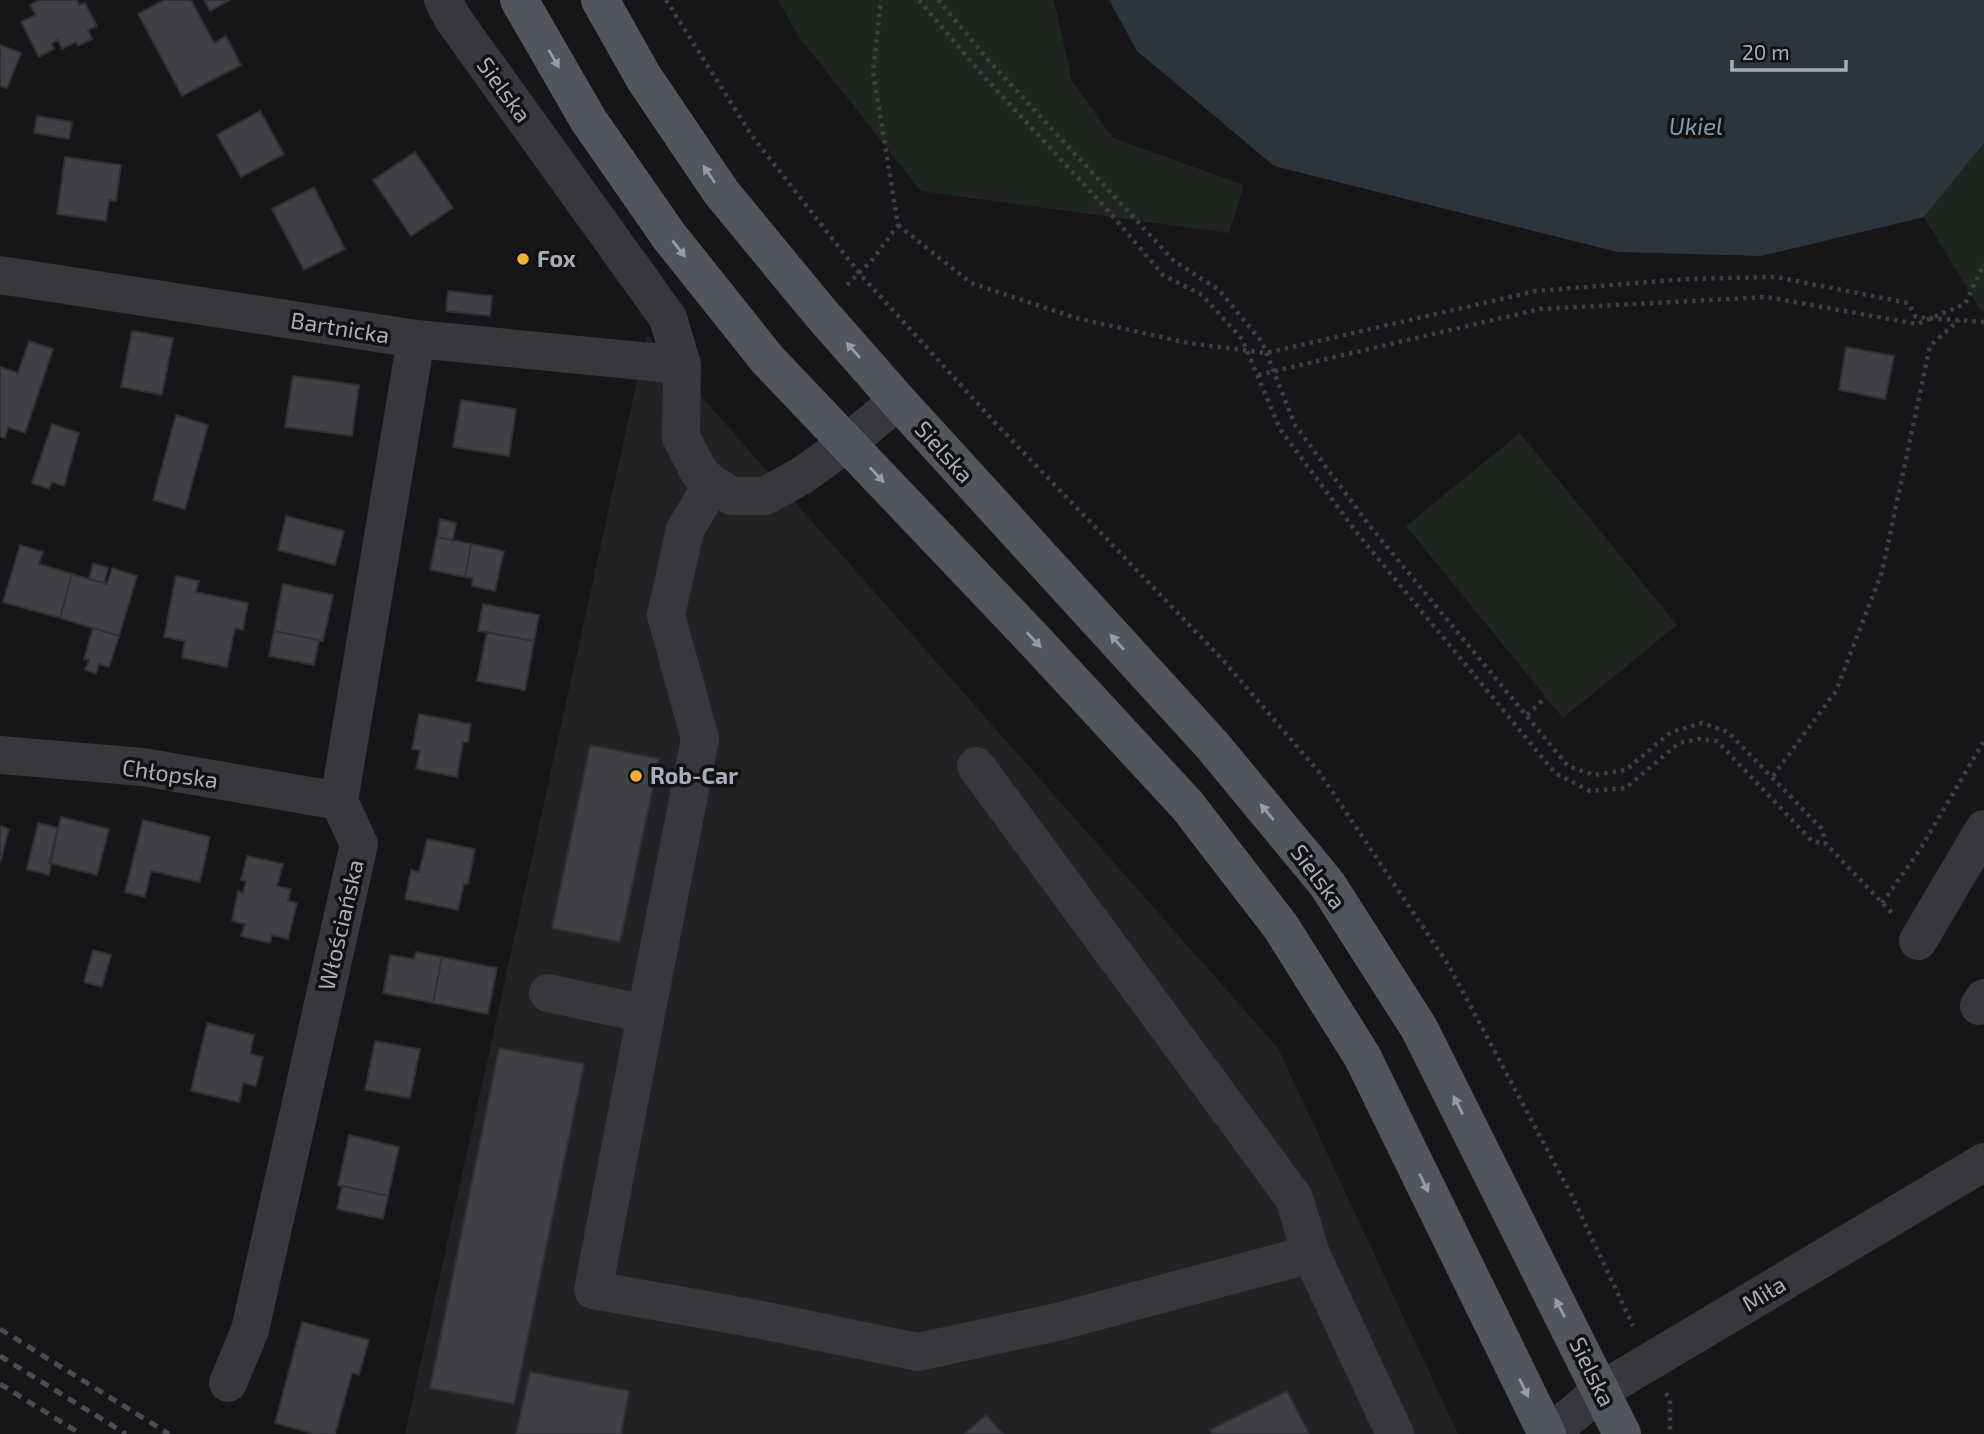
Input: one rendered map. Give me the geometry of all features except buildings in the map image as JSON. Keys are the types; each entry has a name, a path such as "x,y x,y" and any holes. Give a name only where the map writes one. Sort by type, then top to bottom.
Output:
{"main road":[{"path":"520,0 589,121 669,236 766,359 1187,805 1281,927 1362,1056 1548,1434"},
{"name":"Sielska","path":"600,0 645,78 722,192 819,311 1212,745 1326,884 1419,1028 1622,1434"}],"street":[{"name":"Sielska","path":"443,0 453,19 668,318 682,365 681,437 699,472 712,484 732,496 765,496 803,475 848,443 898,401"},
{"name":"Bartnicka","path":"0,275 416,339 682,365"},
{"path":"339,801 416,339"},
{"path":"712,484 685,530 666,615 700,739 593,1290 762,1320 918,1352 1058,1322 1311,1254"},
{"name":"Chłopska","path":"0,755 143,767 339,801"},
{"path":"976,766 1293,1198 1311,1254 1395,1434"},
{"name":"Włościańska","path":"228,1383 250,1330 359,844 339,801"},
{"path":"1918,941 1984,829"},
{"path":"548,993 646,1014"},
{"name":"Miła","path":"1548,1434 1602,1390 1984,1162"}],"path":[{"path":"881,0 873,72 898,225 971,284 1076,318 1188,343 1266,353 1536,292 1686,279 1776,277 1908,303 1916,317 1984,322"},
{"path":"919,0 978,70 1105,207 1163,275 1202,295 1242,339 1280,429 1349,523 1555,774 1590,791 1626,788 1679,743 1699,739 1717,741 1812,841 1826,844 1822,829 1728,732 1702,723 1671,732 1626,771 1594,775 1568,766 1369,525 1295,425 1262,342 1219,290 1174,261 990,62 938,0"},
{"path":"860,274 898,225"},
{"path":"1258,375 1539,309 1767,297 1917,324 1965,304 1984,264"},
{"path":"1773,776 1836,691 1882,572 1930,346 1961,319"},
{"path":"1527,715 1546,697"},
{"path":"1882,903 1919,851 1984,741"},
{"path":"1670,1400 1670,1434"}],"shaded area":[{"path":"778,0 1054,0 1072,81 1113,138 1244,185 1229,233 921,191 799,37"},
{"path":"1984,143 1984,311 1981,311 1924,217"},
{"path":"647,335 1278,1048 1458,1434 405,1434"},
{"path":"1520,433 1677,625 1563,718 1406,526"}],"water":[{"name":"Ukiel","path":"1109,0 1984,0 1984,143 1924,217 1761,256 1618,252 1274,166 1137,51"}],"railway":[{"path":"0,1329 169,1434"},
{"path":"0,1356 126,1434"},
{"path":"0,1384 81,1434"}],"place":[{"name":"Fox","path":"523,259"},
{"name":"Rob-Car","path":"636,776"}]}
